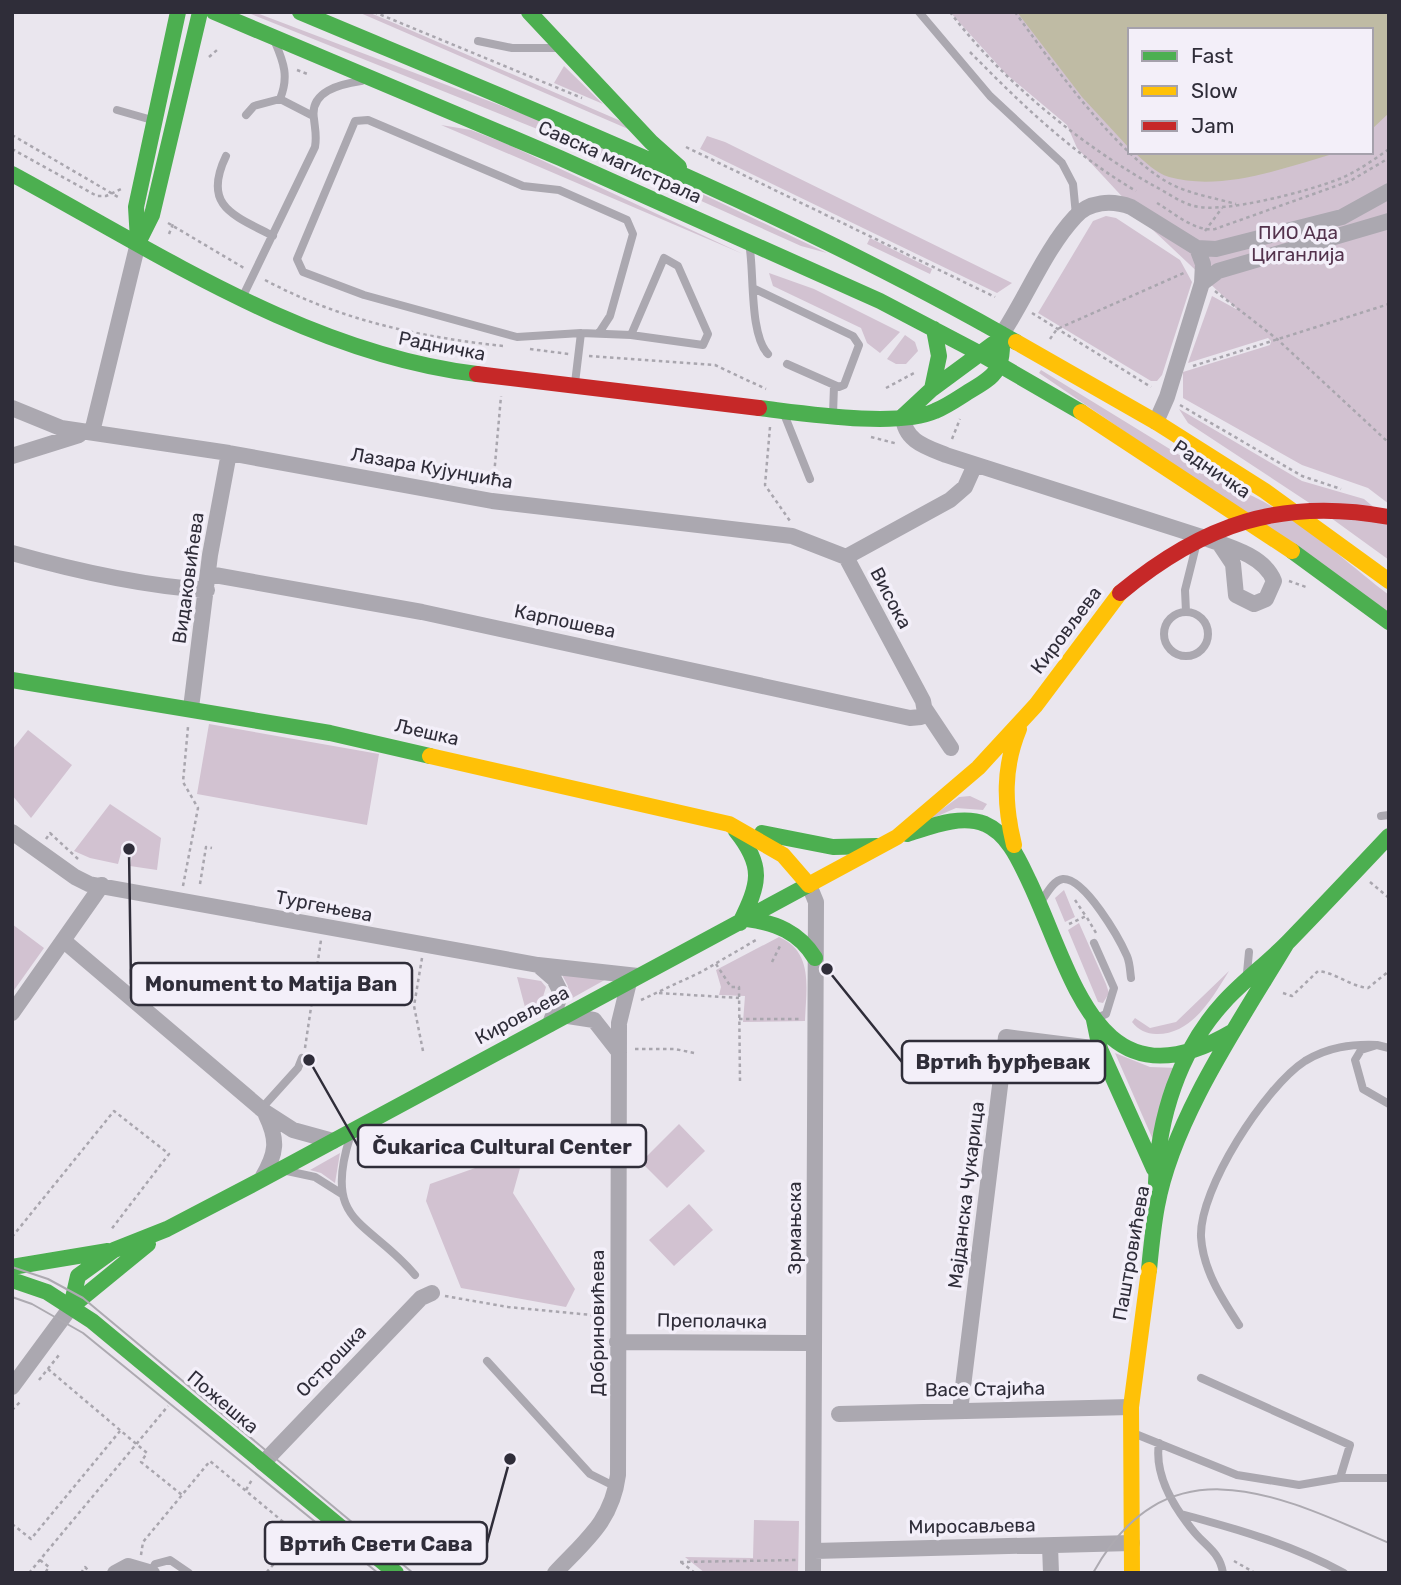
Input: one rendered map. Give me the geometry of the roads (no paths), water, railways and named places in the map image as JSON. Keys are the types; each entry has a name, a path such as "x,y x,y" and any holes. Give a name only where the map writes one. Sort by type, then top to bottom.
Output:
{"main road":[{"path":"138,243 136,207 178,12"},
{"path":"138,243 152,215 200,12"},
{"name":"Савска магистрала","path":"214,12 378,78 750,243 934,329 1002,366"},
{"name":"Савска магистрала","path":"300,12 687,174 1002,334"},
{"path":"529,12 651,142 687,174"},
{"name":"Радничка","path":"12,174 242,299 341,343 449,371 833,416 904,416 937,410 980,388 1002,366 1117,432 1219,497 1389,622"},
{"path":"932,389 939,356 934,329"},
{"path":"904,416 932,389 980,354 1002,334"},
{"path":"1002,334 1002,366"},
{"name":"Радничка","path":"1002,334 1156,422 1265,491 1389,581"},
{"name":"Кировљева","path":"897,837 961,784 1022,723 1092,625 1120,593 1154,564 1181,547 1244,519 1329,508 1389,517"},
{"name":"Љешка","path":"12,680 191,708 394,746 729,824 783,855 809,885"},
{"path":"1022,723 1010,755 1003,797 1017,857 1094,1020 1100,1049 1156,1173 1157,1204"},
{"name":"Кировљева","path":"71,1307 167,1229 897,837 959,818 969,819 996,830 1017,857"},
{"path":"729,824 809,845 880,846"},
{"path":"729,824 754,853 758,870 758,884 743,921 782,927 797,935 815,958"},
{"name":"Паштровићева","path":"1156,1173 1162,1127 1189,1055 1218,1009 1247,978 1287,943 1389,836"},
{"name":"Паштровићева","path":"1132,1573 1130,1432 1157,1204 1179,1139 1205,1081 1287,943"},
{"path":"1094,1020 1114,1040 1145,1056 1161,1059 1189,1055 1232,1032"},
{"name":"Кировљева","path":"71,1307 78,1276 110,1243 167,1229"},
{"path":"12,1267 110,1243"},
{"name":"Пожешка","path":"12,1280 47,1292 71,1307 396,1573"}],"street":[{"path":"1002,334 1076,215 1097,203 1121,203 1197,248 1223,248 1342,217 1389,191"},
{"path":"1202,283 1218,271 1389,221"},
{"path":"12,456 92,432 138,243"},
{"path":"1156,422 1167,397 1202,283 1203,264 1197,248"},
{"name":"Лазара Кујунџића","path":"12,408 50,425 229,453 492,501 792,536 846,557"},
{"path":"904,416 905,428 916,442 974,467 1219,543"},
{"name":"Видаковићева","path":"191,708 229,453"},
{"name":"Висока","path":"951,748 925,709 846,557 950,500 965,487 974,467"},
{"name":"Карпошева","path":"12,552 102,576 170,588 208,582 422,612 910,718 921,717 925,709"},
{"name":"Тургењева","path":"12,832 75,877 102,886 424,946 635,979"},
{"name":"Зрмањска","path":"809,885 816,902 810,1561"},
{"path":"12,1013 102,886"},
{"path":"64,941 263,1111 293,1130 333,1141"},
{"path":"538,965 554,979 561,993 550,1024"},
{"name":"Добриновићева","path":"555,1573 605,1520 617,1487 622,1051 619,1023 635,979"},
{"path":"567,1016 594,1020 622,1051"},
{"name":"Мајданска Чукарица","path":"960,1411 1006,1037 1100,1049"},
{"path":"261,1180 273,1160 276,1146 274,1132 263,1111"},
{"name":"Острошка","path":"263,1463 421,1298 432,1293"},
{"path":"12,1387 71,1307"},
{"name":"Преполачка","path":"617,1342 806,1343"},
{"name":"Васе Стајића","path":"839,1414 1132,1407"},
{"name":"Миросављева","path":"810,1561 1132,1543"},
{"path":"1050,1546 1052,1573"},
{"path":"115,1573 128,1566 147,1571"}],"lane":[{"path":"919,12 982,88 1062,163 1073,184 1076,215"},
{"path":"273,36 286,72 280,99"},
{"path":"478,41 512,48 550,50 563,47"},
{"path":"242,299 315,147 316,129 313,116 320,99 336,84 378,78"},
{"path":"246,115 254,106 280,99 313,116"},
{"path":"117,110 155,121"},
{"path":"599,333 610,316 633,234 627,220 559,190 523,186 368,120 355,121 297,259 303,272 364,295 517,337 599,333 703,345 708,334 678,266 664,258 631,335"},
{"path":"226,156 218,172 215,191 218,199 233,214 273,236"},
{"path":"750,243 756,333 768,354"},
{"path":"755,289 856,340 859,350 844,385 834,386 788,364"},
{"path":"575,386 581,333"},
{"path":"833,416 834,386"},
{"path":"783,410 810,479"},
{"path":"1186,612 1185,590 1199,536"},
{"path":"1186,612 1200,616 1208,628 1206,643 1189,655 1170,648 1165,635 1173,617 1186,612"},
{"path":"1040,905 1057,881 1068,880 1079,885 1089,894 1128,958 1131,978"},
{"path":"1094,943 1114,988 1106,1014 1094,1020"},
{"path":"1247,978 1249,952"},
{"path":"1239,1325 1218,1292 1205,1259 1202,1215 1210,1191 1276,1085 1304,1062 1348,1044 1389,1048"},
{"path":"1377,1045 1361,1050 1355,1060 1363,1089 1389,1104"},
{"path":"263,1111 298,1068 302,1058"},
{"path":"352,1131 340,1170 342,1194 363,1231 388,1247 415,1275"},
{"path":"281,1169 315,1177 342,1194"},
{"path":"487,1361 590,1474 617,1487"},
{"path":"1201,1378 1350,1446 1340,1478"},
{"path":"1130,1432 1237,1475 1299,1485 1340,1478 1389,1478"},
{"path":"1159,1443 1158,1469 1181,1514 1196,1534 1215,1552 1223,1573"},
{"path":"1181,1514 1256,1534 1306,1552 1344,1573"},
{"path":"147,1571 155,1564 170,1560 189,1573"}],"tram line":[{"path":"12,1267 48,1279 83,1298 413,1573"},
{"path":"12,1297 32,1304 83,1333 378,1573"},
{"path":"1093,1573 1123,1531 1156,1505 1191,1492 1228,1490 1267,1496 1307,1509 1389,1543"}],"place":[{"name":"Monument to Matija Ban","path":"129,849"},
{"name":"Вртић ђурђевак","path":"827,969"},
{"name":"Čukarica Cultural Center","path":"309,1060"},
{"name":"Вртић Свети Сава","path":"510,1459"}],"park label":[{"name":"ПИО Ада Циганлија","path":"1298,243"}]}
